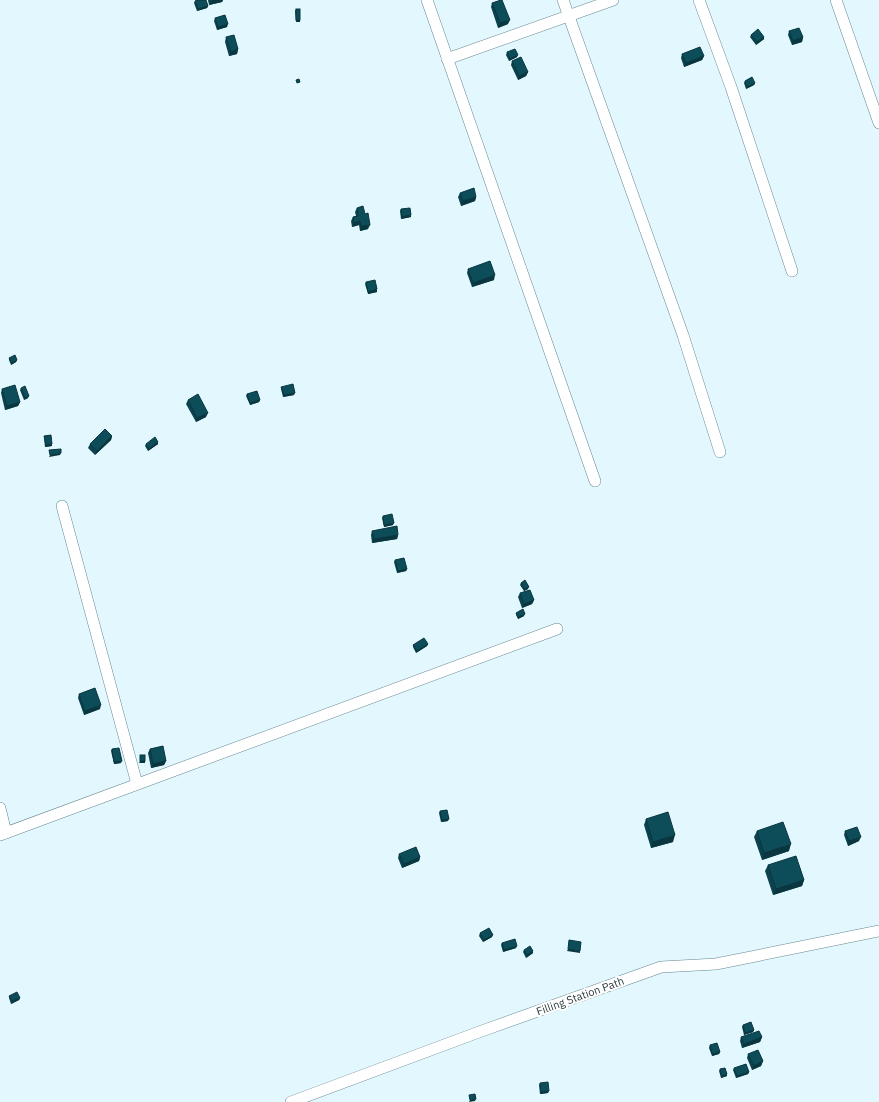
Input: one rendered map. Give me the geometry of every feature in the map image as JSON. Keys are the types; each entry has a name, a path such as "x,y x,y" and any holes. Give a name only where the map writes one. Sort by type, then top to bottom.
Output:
{"street":[{"path":"427,0 595,481"},
{"path":"563,0 680,327 720,452"},
{"path":"447,59 613,0"},
{"path":"699,0 731,87 792,271"},
{"path":"836,0 879,123"},
{"path":"62,506 137,784"},
{"path":"0,808 3,834 557,629"},
{"name":"Filling Station Path","path":"291,1102 479,1032 661,967 716,964 879,931"}],"building":[{"path":"206,0 208,6 198,9 195,1"},
{"path":"502,0 510,20 500,23 492,3"},
{"path":"296,9 300,9 300,20 296,20"},
{"path":"225,15 228,24 218,27 215,18"},
{"path":"799,28 803,37 793,41 789,31"},
{"path":"758,29 764,37 757,42 751,35"},
{"path":"234,35 238,49 231,52 226,37"},
{"path":"700,47 704,56 686,63 682,54"},
{"path":"515,49 518,55 510,59 507,52"},
{"path":"521,57 528,72 519,76 512,61"},
{"path":"752,77 755,83 747,87 745,81"},
{"path":"474,188 476,197 463,201 460,193"},
{"path":"363,206 365,214 368,213 370,225 361,226 360,221 354,223 353,217 358,216 357,208"},
{"path":"410,208 411,215 402,217 401,209"},
{"path":"490,261 495,275 473,283 468,269"},
{"path":"375,280 377,289 368,292 366,282"},
{"path":"15,355 17,360 12,363 9,358"},
{"path":"293,384 295,393 284,395 281,387"},
{"path":"15,385 20,402 7,406 2,389"},
{"path":"25,386 29,396 25,398 21,388"},
{"path":"257,391 260,400 250,403 247,394"},
{"path":"198,394 208,413 197,418 188,400"},
{"path":"105,429 112,436 97,451 90,444"},
{"path":"51,435 52,444 46,445 44,436"},
{"path":"155,437 158,442 149,449 146,444"},
{"path":"61,449 61,453 50,455 49,450"},
{"path":"392,514 394,523 384,525 383,516"},
{"path":"397,526 398,535 374,539 372,531"},
{"path":"404,558 407,569 398,571 395,560"},
{"path":"525,580 529,587 524,589 521,583"},
{"path":"530,590 534,600 524,604 520,593"},
{"path":"523,609 525,614 518,617 516,613"},
{"path":"424,638 428,644 417,651 413,645"},
{"path":"95,688 101,705 85,711 79,694"},
{"path":"163,746 166,761 153,764 150,749"},
{"path":"119,748 122,761 114,762 112,749"},
{"path":"140,755 145,755 145,761 140,761"},
{"path":"447,810 449,819 442,820 440,811"},
{"path":"668,812 675,835 653,842 646,819"},
{"path":"783,822 791,844 764,853 757,831"},
{"path":"857,827 861,837 849,841 845,831"},
{"path":"416,847 420,857 404,864 399,854"},
{"path":"796,856 804,880 776,889 768,865"},
{"path":"489,928 493,935 484,940 480,933"},
{"path":"515,939 517,946 504,950 502,943"},
{"path":"569,940 581,942 580,951 568,949"},
{"path":"530,946 533,951 527,955 524,950"},
{"path":"17,992 20,998 12,1001 9,996"},
{"path":"751,1022 754,1030 745,1033 743,1025"},
{"path":"759,1031 762,1037 744,1044 741,1037"},
{"path":"717,1043 720,1052 712,1054 710,1045"},
{"path":"758,1050 763,1061 754,1066 748,1054"},
{"path":"746,1064 749,1072 737,1076 734,1068"},
{"path":"725,1068 727,1074 722,1076 720,1069"},
{"path":"548,1082 549,1091 541,1092 540,1083"},
{"path":"475,1094 476,1099 470,1100 469,1095"}]}
